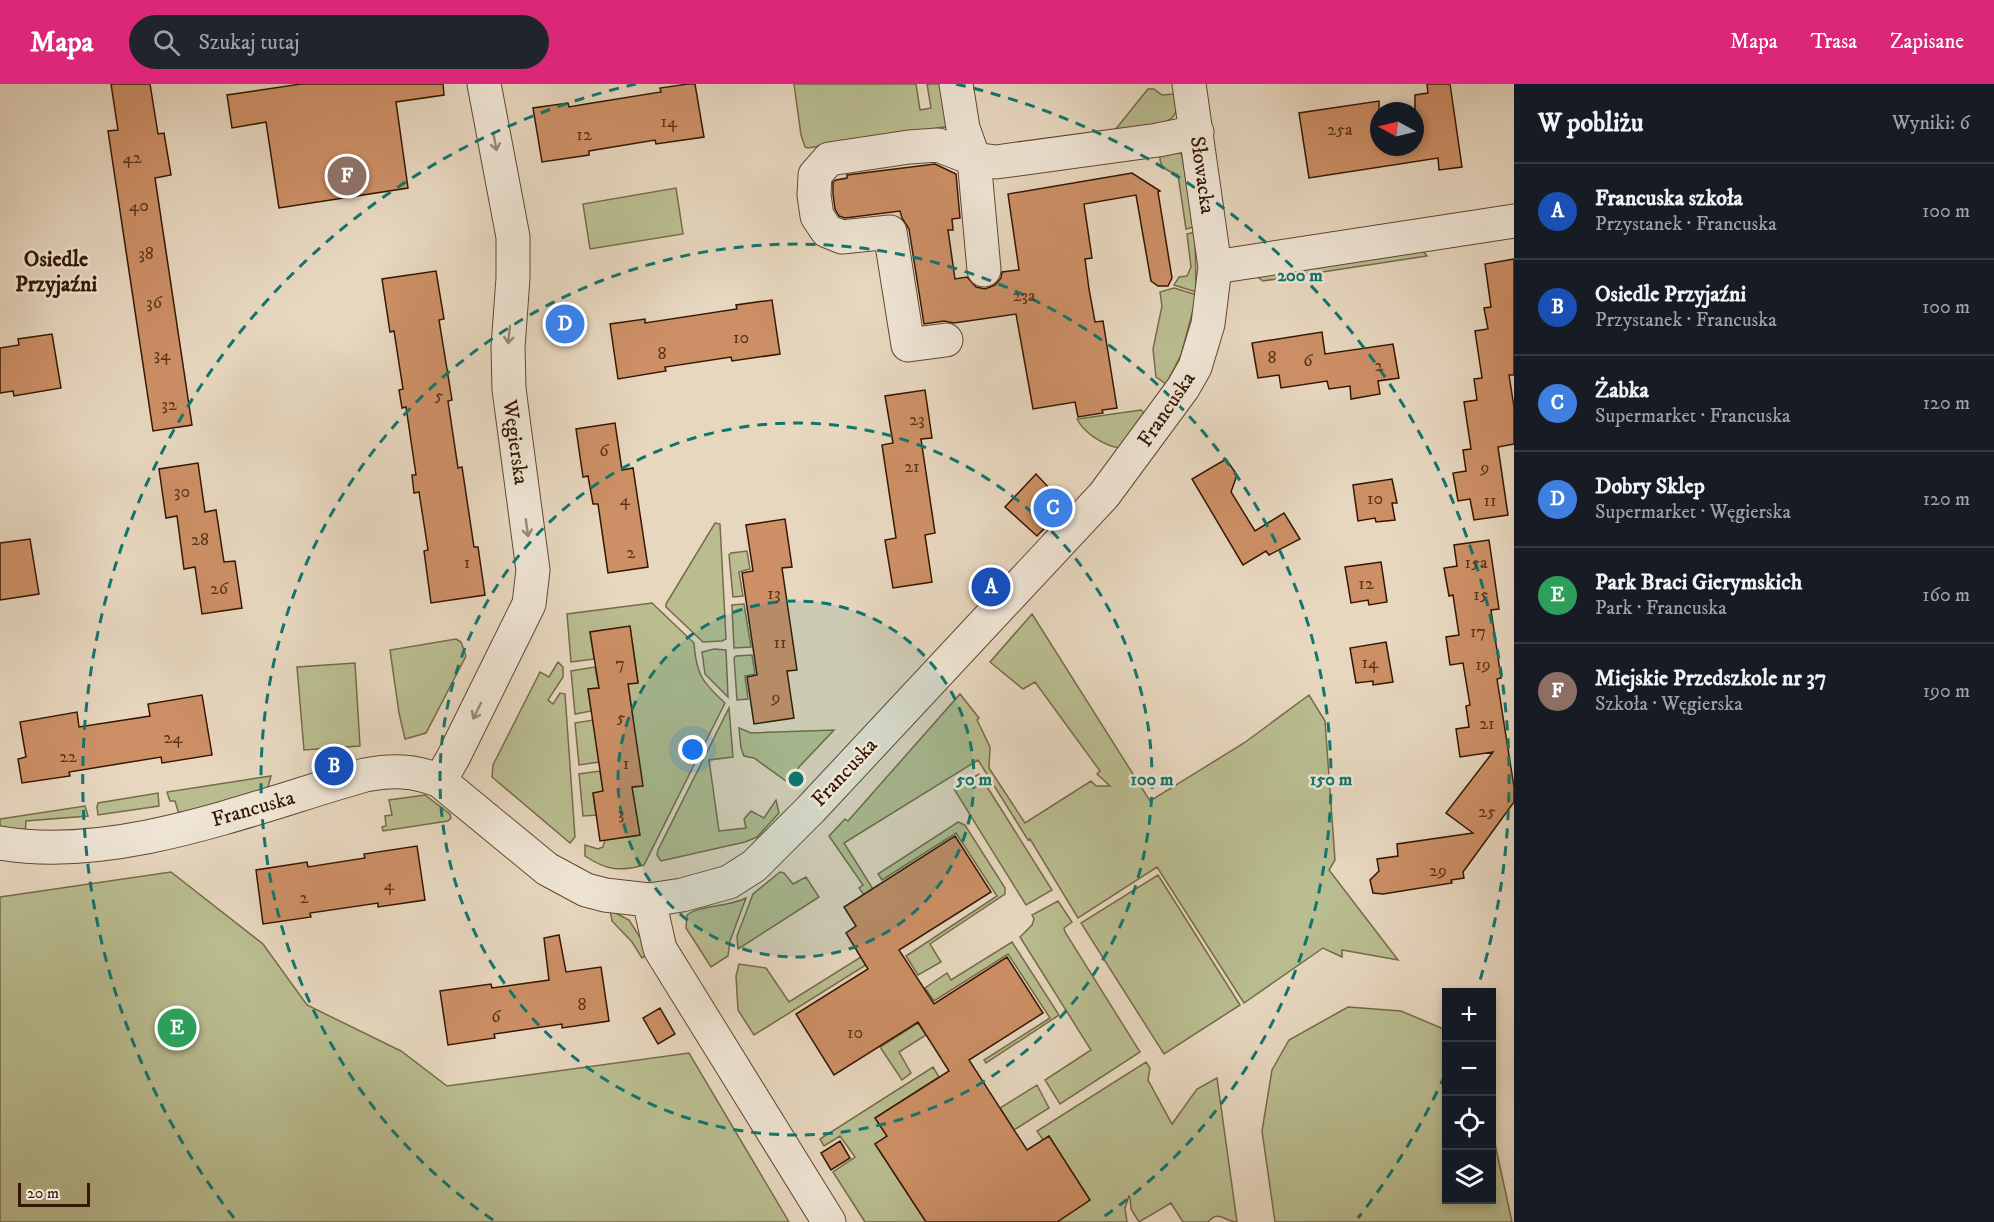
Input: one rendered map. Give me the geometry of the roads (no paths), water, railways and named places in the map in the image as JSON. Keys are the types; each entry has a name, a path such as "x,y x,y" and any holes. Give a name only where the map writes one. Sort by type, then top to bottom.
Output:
{"street":[{"name":"Węgierska","path":"440,781 529,603 533,570 509,389 508,347 513,288 513,237 484,84"},
{"path":"956,84 963,128 974,159 984,270"},
{"name":"Słowacka","path":"1189,84 1215,267"},
{"path":"946,340 908,345 890,232 842,237 827,231 817,216 814,195 815,175 829,159 938,145 974,159 996,162 1158,140 1197,132"},
{"path":"1215,267 1514,221"},
{"name":"Francuska","path":"0,843 25,847 58,848 176,831 337,783 388,771 406,771 427,775 440,781 547,869 578,886 604,896 649,900 712,888 729,882 754,866 811,809 1104,495 1172,405 1195,367 1208,324 1215,267"},
{"path":"649,900 660,950 829,1222"}],"place":[{"name":"Miejskie Przedszkole nr 37","path":"347,176"},
{"name":"Dobry Sklep","path":"565,324"},
{"name":"Żabka","path":"1053,508"},
{"name":"Francuska szkoła","path":"991,587"},
{"name":"Osiedle Przyjaźni","path":"334,766"},
{"name":"Park Braci Gierymskich","path":"177,1028"}],"district":[{"name":"Osiedle Przyjaźni","path":"56,270"}]}
